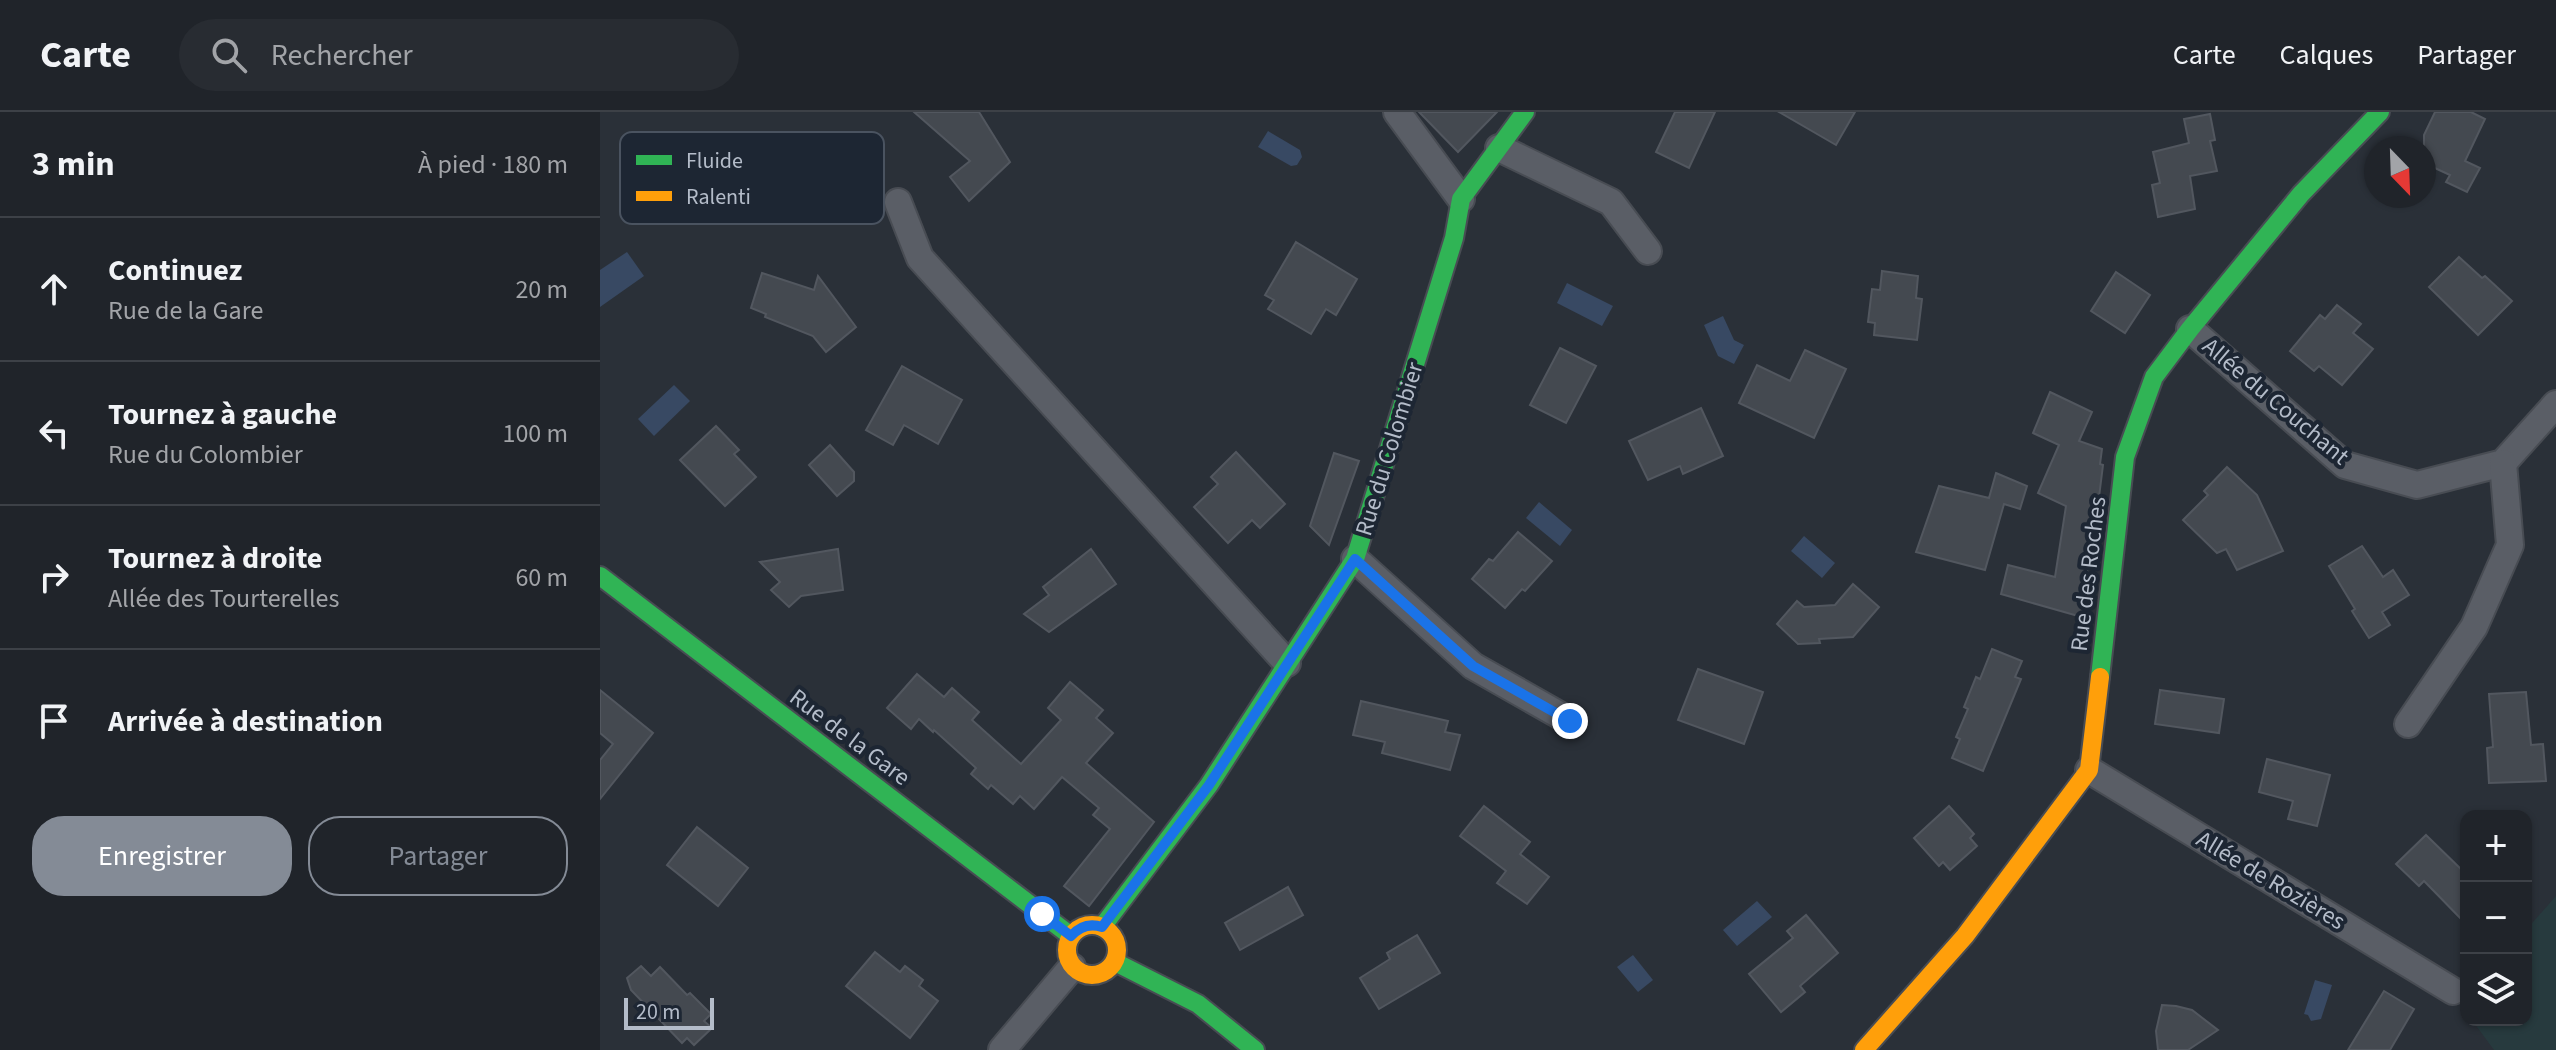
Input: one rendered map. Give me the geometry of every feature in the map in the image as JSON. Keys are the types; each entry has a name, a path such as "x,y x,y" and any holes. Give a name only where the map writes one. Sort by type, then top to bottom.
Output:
{"street":[{"path":"1397,112 1461,199"},
{"name":"Rue du Colombier","path":"1102,927 1209,785 1355,559 1454,238 1461,199 1525,112"},
{"name":"Rue des Roches","path":"2089,770 2125,457 2154,377 2301,194 2380,112"},
{"path":"1499,148 1611,202 1648,251"},
{"path":"898,202 920,258 1287,663"},
{"name":"Allée du Couchant","path":"2190,329 2345,465 2417,485 2503,463"},
{"path":"2408,724 2474,627 2510,545 2503,463 2556,404"},
{"path":"1355,559 1473,666 1570,721"},
{"name":"Rue de la Gare","path":"600,576 1071,936"},
{"path":"1864,1050 1965,936 2089,770"},
{"name":"Allée de Rozières","path":"2089,770 2453,991"},
{"path":"1082,927 1102,927 1117,946 1115,962 1110,969 1095,976 1086,975 1072,967 1066,952 1071,936 1082,927"},
{"path":"1115,962 1198,1004 1255,1050"},
{"path":"1002,1050 1072,967"}],"green space":[{"path":"2556,896 2556,1050 2494,1050 2476,1026 2532,1026 2532,923"}],"water":[{"path":"1268,131 1300,150 1302,157 1297,165 1291,166 1258,147"},
{"path":"627,252 644,276 600,307 600,270"},
{"path":"1567,283 1613,306 1602,326 1557,303"},
{"path":"1723,316 1734,340 1744,345 1734,364 1718,356 1704,325"},
{"path":"674,385 690,401 654,436 638,419"},
{"path":"1539,502 1572,530 1560,546 1526,518"},
{"path":"1804,536 1835,563 1822,578 1791,551"},
{"path":"1757,901 1772,917 1737,946 1723,930"},
{"path":"1633,955 1653,980 1638,992 1617,967"},
{"path":"2315,980 2332,985 2321,1019 2311,1021 2304,1014"}],"building":[{"path":"914,112 979,112 1010,162 969,201 950,177 970,161"},
{"path":"1419,112 1497,112 1458,152"},
{"path":"1675,112 1715,112 1689,168 1656,152"},
{"path":"1779,112 1855,112 1836,145"},
{"path":"2435,112 2471,112 2485,119 2465,161 2480,168 2467,192 2446,182 2450,175 2436,169 2436,136 2424,135"},
{"path":"2210,114 2215,140 2210,141 2217,171 2190,176 2195,209 2158,217 2152,185 2160,183 2153,152 2189,143 2184,119"},
{"path":"1296,242 1357,279 1336,315 1326,309 1311,334 1268,309 1274,300 1265,295"},
{"path":"2459,257 2512,301 2478,335 2429,287"},
{"path":"1882,271 1918,276 1916,298 1922,299 1917,340 1874,335 1875,323 1868,322 1872,289 1880,290"},
{"path":"2116,272 2150,295 2125,333 2091,311"},
{"path":"762,273 814,290 818,276 856,327 826,352 813,336 765,317 766,314 751,308"},
{"path":"2337,305 2361,324 2353,333 2373,349 2342,385 2319,366 2314,371 2290,351 2320,315 2325,319"},
{"path":"1560,348 1596,366 1566,423 1530,405"},
{"path":"1805,350 1846,369 1814,438 1739,403 1757,365 1790,381"},
{"path":"902,366 962,400 938,444 904,425 893,445 866,430"},
{"path":"2050,392 2092,412 2079,441 2102,449 2099,497 2090,514 2085,618 2001,594 2008,565 2055,577 2066,506 2038,493 2059,445 2033,433"},
{"path":"1701,408 1723,456 1683,474 1680,466 1648,480 1629,441"},
{"path":"716,426 739,450 734,454 756,477 725,506 680,460"},
{"path":"830,445 854,472 854,481 837,496 809,465"},
{"path":"1236,452 1285,504 1260,528 1252,520 1228,543 1194,507 1218,484 1211,477"},
{"path":"1334,453 1359,461 1329,545 1310,526"},
{"path":"2227,467 2257,495 2283,551 2237,570 2226,549 2217,553 2183,520 2208,495 2204,491"},
{"path":"1996,473 2027,486 2020,509 2004,504 1985,570 1916,552 1939,486 1989,498"},
{"path":"1518,532 1552,561 1505,608 1472,579 1489,559 1493,561"},
{"path":"2362,546 2383,577 2393,570 2409,595 2382,612 2390,625 2369,638 2329,566"},
{"path":"838,549 843,590 801,596 789,607 771,590 780,582 760,562"},
{"path":"1091,549 1116,584 1049,632 1024,614 1049,595 1043,587"},
{"path":"1853,584 1879,607 1853,637 1798,644 1777,624 1797,601 1804,607 1835,605"},
{"path":"1992,649 2022,661 2015,677 2021,679 1983,771 1952,758 1960,739 1956,737 1968,709 1964,707"},
{"path":"1698,669 1763,692 1744,744 1678,720"},
{"path":"917,674 944,697 952,688 979,712 972,720 1021,764 1061,720 1048,708 1070,682 1103,710 1096,718 1113,733 1086,763 1154,822 1089,906 1064,886 1110,829 1093,815 1099,808 1062,777 1034,809 1020,796 1013,804 991,785 988,789 971,774 976,768 934,730 919,719 911,729 887,708"},
{"path":"600,690 653,733 600,799 600,760 613,744 600,733"},
{"path":"2160,690 2224,699 2219,733 2155,724"},
{"path":"2526,692 2531,745 2543,744 2546,781 2489,783 2487,748 2493,747 2489,694"},
{"path":"1361,701 1448,721 1445,732 1460,735 1450,770 1382,753 1385,742 1353,735"},
{"path":"2267,759 2330,775 2317,826 2288,819 2293,801 2259,792"},
{"path":"1484,806 1530,842 1520,854 1549,877 1527,904 1497,883 1506,871 1460,836"},
{"path":"1949,806 1974,834 1970,838 1977,846 1950,870 1943,862 1939,866 1914,838"},
{"path":"697,827 748,868 718,906 667,865"},
{"path":"2426,835 2460,868 2460,918 2424,881 2419,886 2396,864"},
{"path":"1288,887 1303,915 1240,950 1225,923"},
{"path":"1806,915 1838,953 1800,986 1805,992 1781,1012 1749,974 1793,938 1787,931"},
{"path":"1417,935 1440,973 1379,1009 1360,978 1390,959 1387,953"},
{"path":"875,952 900,972 905,966 923,980 919,986 938,1001 910,1038 846,986"},
{"path":"641,966 651,976 660,967 711,1014 704,1021 712,1028 694,1045 687,1038 682,1043 631,990 627,978"},
{"path":"2384,991 2414,1009 2390,1050 2348,1050"},
{"path":"2162,1005 2192,1010 2218,1030 2188,1050 2158,1050 2156,1031"}],"traffic: fast":[{"path":"1102,927 1209,785 1355,559 1454,238 1461,199 1525,112"},
{"path":"2100,677 2125,457 2154,377 2301,194 2380,112"},
{"path":"600,576 1071,936"},
{"path":"1115,962 1198,1004 1255,1050"}],"traffic: slow":[{"path":"1864,1050 1965,936 2089,770 2100,677"},
{"path":"1092,925 1110,932 1117,950 1110,968 1092,975 1074,968 1067,950 1074,932 1092,925"}],"route":[{"path":"1042,914 1071,936 1082,927 1102,927 1209,785 1355,559 1473,666 1570,721"}]}
